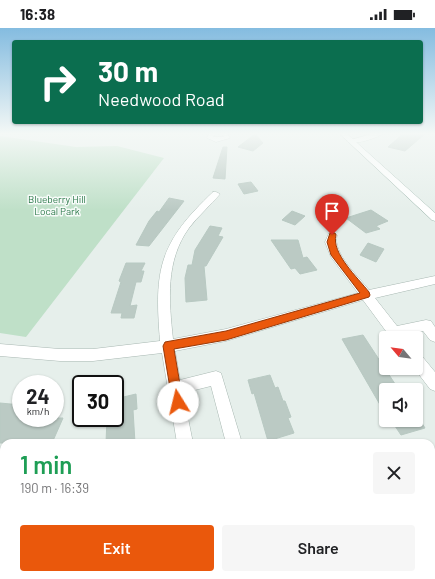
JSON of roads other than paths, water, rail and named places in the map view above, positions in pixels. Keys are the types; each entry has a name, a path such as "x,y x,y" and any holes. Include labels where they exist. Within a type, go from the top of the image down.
{"street":[{"path":"370,159 435,218"},
{"path":"184,439 168,346 164,310 164,284 171,252 178,238 188,223 216,194"},
{"path":"332,235 330,242 335,255 394,331"},
{"path":"0,350 60,355 93,355 168,346 226,335 366,295 435,280"},
{"path":"409,331 426,325 435,336"},
{"path":"423,369 435,384"},
{"path":"175,388 216,378 233,439"}],"park label":[{"name":"Blueberry Hill Local Park","path":"57,204"}]}
